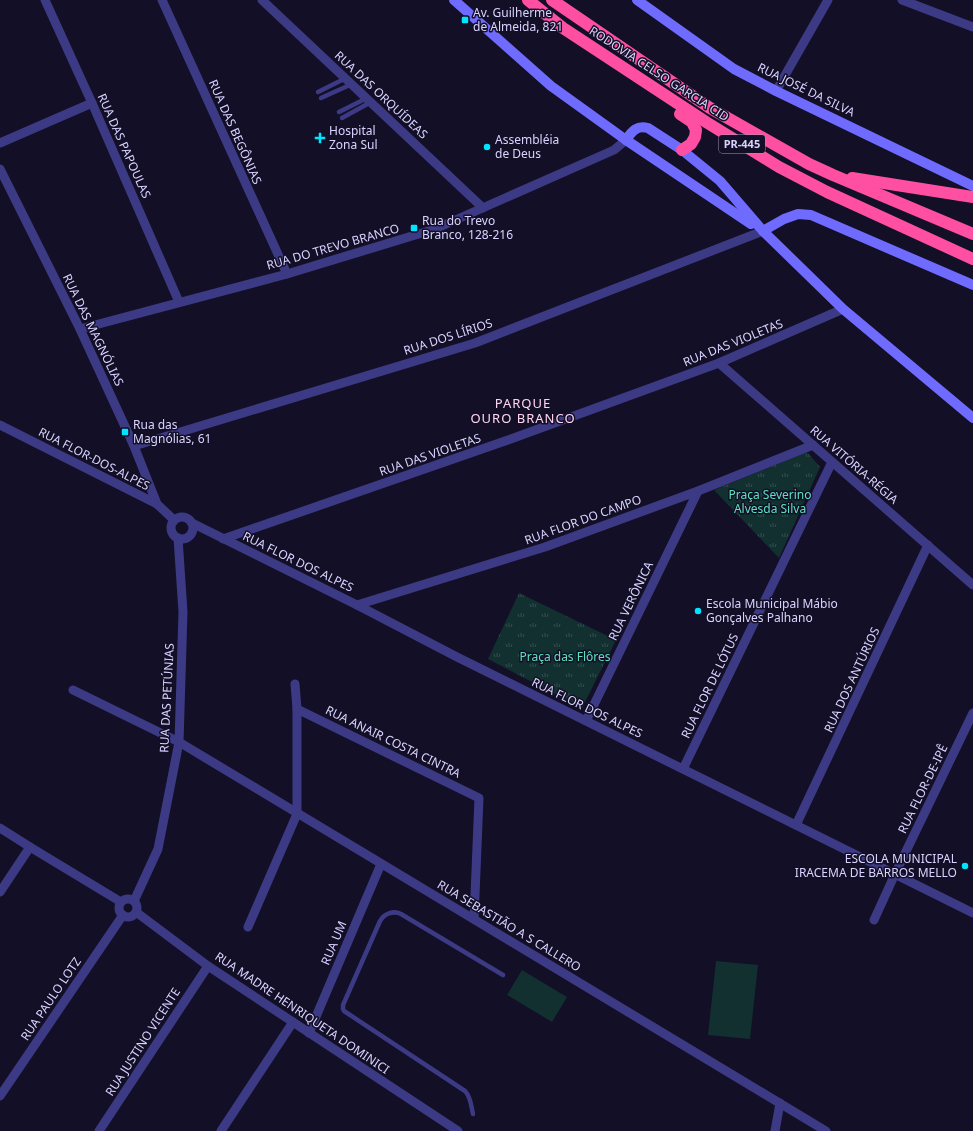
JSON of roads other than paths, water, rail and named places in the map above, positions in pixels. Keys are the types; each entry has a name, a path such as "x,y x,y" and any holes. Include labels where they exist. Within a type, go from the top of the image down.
{"highway":[{"name":"RODOVIA CELSO GARCIA CID","path":"528,0 564,28 706,122 779,167 826,192 973,259"},
{"name":"RODOVIA CELSO GARCIA CID","path":"552,0 710,108 809,164 973,234"},
{"path":"564,28 606,66 692,122 696,130 695,137 691,144 682,150"},
{"path":"833,175 973,197"}],"street":[{"name":"RUA DAS PAPOULAS","path":"44,0 92,103 179,302"},
{"name":"RUA DAS BEGÔNIAS","path":"162,0 287,274"},
{"name":"RUA DAS ORQUÍDEAS","path":"262,0 484,208"},
{"path":"454,0 551,86 626,140 763,231"},
{"name":"RUA JOSÉ DA SILVA","path":"637,0 734,69 776,91 973,186"},
{"path":"776,91 828,0"},
{"path":"902,0 973,27"},
{"path":"0,143 92,103"},
{"path":"626,140 634,130 642,126 648,128 682,150 720,181 763,231 843,309 973,418"},
{"name":"RUA DO TREVO BRANCO","path":"80,329 287,274 435,229 614,150 626,140"},
{"name":"RUA DAS MAGNÓLIAS","path":"0,169 80,329 134,446 156,504"},
{"path":"763,231 784,219 798,214 812,215 973,285"},
{"name":"RUA DOS LÍRIOS","path":"134,446 475,343 763,231"},
{"name":"RUA DAS VIOLETAS","path":"222,539 508,440 719,363 843,309"},
{"name":"RUA VITÓRIA-RÉGIA","path":"719,363 973,585"},
{"name":"RUA FLOR-DOS-ALPES","path":"1,424 156,504 174,520"},
{"name":"RUA FLOR DO CAMPO","path":"357,605 545,547 698,491 813,445"},
{"name":"RUA FLOR DE LÓTUS","path":"683,769 832,462"},
{"name":"RUA VERÔNICA","path":"586,721 698,491"},
{"path":"184,516 192,523 193,527 191,534 185,538 178,538 172,533 171,526 174,520 180,517 184,516"},
{"name":"RUA FLOR DOS ALPES","path":"192,523 357,605 457,657 973,913"},
{"name":"RUA DAS PETÚNIAS","path":"134,901 158,849 179,742 183,612 178,538"},
{"name":"RUA DOS ANTÚRIOS","path":"796,825 928,546"},
{"path":"248,927 297,814 297,709 295,684"},
{"name":"RUA SEBASTIÃO A S CALLERO","path":"72,690 179,742 826,1131"},
{"name":"RUA ANAIR COSTA CINTRA","path":"297,709 479,798 474,919"},
{"name":"RUA FLOR-DE-IPÊ","path":"874,920 973,713"},
{"path":"0,828 121,902"},
{"path":"0,892 30,847"},
{"name":"RUA UM","path":"309,1032 381,864"},
{"path":"128,899 134,901 137,906 136,912 132,916 128,917 119,911 123,900 128,899"},
{"name":"RUA MADRE HENRIQUETA DOMINICI","path":"136,912 208,966 458,1131"},
{"name":"RUA PAULO LOTZ","path":"0,1096 123,915"},
{"name":"RUA JUSTINO VICENTE","path":"99,1131 208,966"},
{"path":"221,1131 293,1022"},
{"path":"775,1131 780,1103"}],"lane":[{"path":"318,92 349,81"},
{"path":"321,98 349,81"},
{"path":"340,112 369,100"},
{"path":"342,118 369,100"},
{"path":"472,1114 470,1099 465,1091 344,1012 343,1005 382,917 393,912 401,914 504,975"}],"place":[{"name":"Av. Guilherme de Almeida, 821","path":"465,20"},
{"name":"Hospital Zona Sul","path":"320,138"},
{"name":"Assembléia de Deus","path":"487,147"},
{"name":"Rua do Trevo Branco, 128-216","path":"414,228"},
{"name":"Rua das Magnólias, 61","path":"125,432"},
{"name":"Escola Municipal Mábio Gonçalves Palhano","path":"698,611"},
{"name":"ESCOLA MUNICIPAL IRACEMA DE BARROS MELLO","path":"965,866"}],"district":[{"name":"PARQUE OURO BRANCO","path":"523,410"}],"park label":[{"name":"Praça Severino Alvesda Silva","path":"770,502"},
{"name":"Praça das Flôres","path":"565,657"}]}
